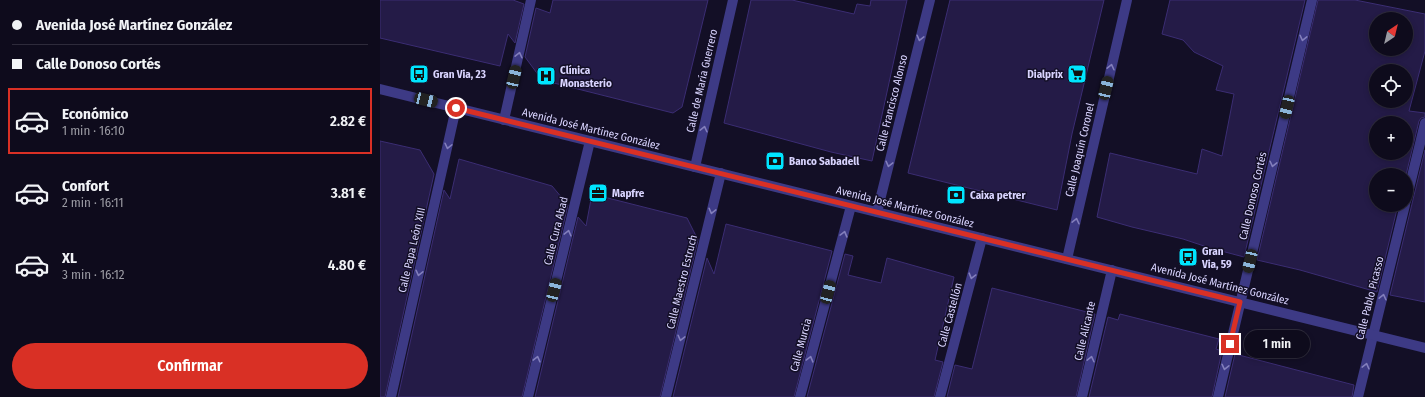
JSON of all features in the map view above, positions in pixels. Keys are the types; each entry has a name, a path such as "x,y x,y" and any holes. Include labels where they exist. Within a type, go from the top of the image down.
{"street":[{"path":"504,120 531,0"},
{"name":"Calle de María Guerrero","path":"695,167 733,0"},
{"name":"Calle Francisco Alonso","path":"877,212 930,0"},
{"name":"Calle Joaquín Coronel","path":"1067,259 1126,0"},
{"name":"Calle Donoso Cortés","path":"1218,397 1312,0"},
{"name":"Avenida José Martínez González","path":"380,89 1425,348"},
{"name":"Calle Papa León XIII","path":"391,397 456,108"},
{"path":"1413,172 1425,123"},
{"name":"Calle Cura Abad","path":"528,397 590,141"},
{"name":"Calle Maestro Estruch","path":"666,397 721,174"},
{"name":"Calle Murcia","path":"800,397 851,206"},
{"name":"Calle Pablo Picasso","path":"1358,397 1403,212"},
{"name":"Calle Castellón","path":"940,397 982,238"},
{"name":"Calle Alicante","path":"1082,397 1112,270"}],"building":[{"path":"380,0 513,0 524,4 515,43 508,34 500,66 380,38"},
{"path":"553,0 708,0 682,107 673,113 542,80 525,57 536,8 550,13"},
{"path":"751,0 792,0 854,14 857,4 870,6 871,0 907,0 872,161 831,152 724,123"},
{"path":"950,0 1104,0 1072,134 1057,210 908,173"},
{"path":"1170,0 1305,0 1244,257 1183,239 1097,217 1110,153 1197,174 1202,149 1222,156 1234,94 1216,90 1223,66 1194,52 1183,40 1162,34"},
{"path":"1318,0 1355,0 1425,14 1425,51 1413,96 1413,64 1369,64 1369,108 1410,108 1409,111 1425,113 1425,117 1421,118 1419,121 1413,146 1413,116 1369,116 1369,160 1410,160 1408,168 1369,168 1369,212 1396,212 1377,292 1300,270 1257,260"},
{"path":"380,141 420,150 434,174 385,397 380,397"},
{"path":"1425,150 1425,302 1390,295 1410,212 1413,212 1413,200"},
{"path":"459,159 552,186 568,205 522,397 398,397 444,190 450,199"},
{"path":"592,194 687,218 698,240 660,397 535,397 578,217 586,226"},
{"path":"726,224 832,251 794,397 673,397 707,258 714,274"},
{"path":"845,254 853,256 848,275 881,283 887,258 954,277 935,360 943,362 934,397 807,397"},
{"path":"992,288 1095,314 1076,397 947,397 955,365 972,369"},
{"path":"1120,314 1219,339 1216,349 1222,351 1212,397 1089,397 1108,317 1118,320"},
{"path":"1235,354 1354,385 1352,397 1225,397"}],"place":[{"name":"Gran Via, 23","path":"419,74"},
{"name":"Dialprix","path":"1077,74"},
{"name":"Clínica Monasterio","path":"546,76"},
{"name":"Banco Sabadell","path":"775,161"},
{"name":"Mapfre","path":"598,193"},
{"name":"Caixa petrer","path":"956,195"},
{"name":"Gran Via, 59","path":"1188,257"}],"route":[{"path":"456,108 1240,302 1230,344"}]}
